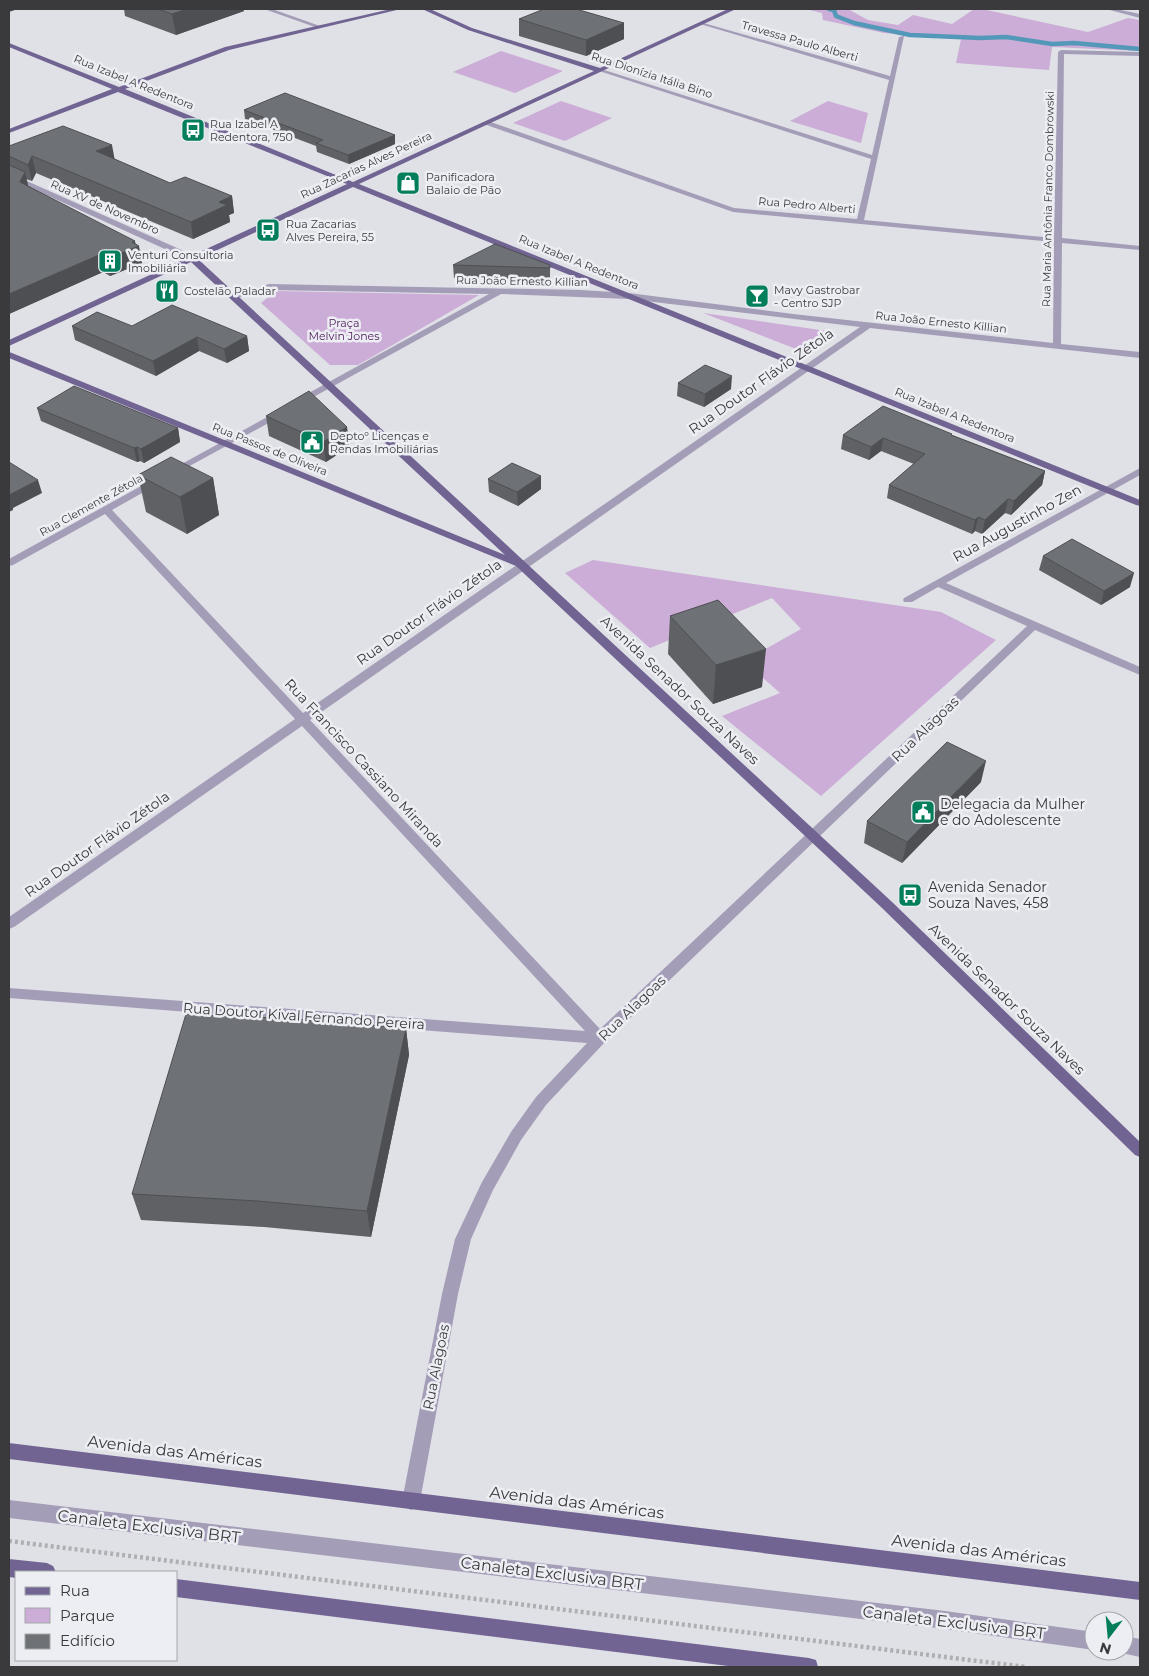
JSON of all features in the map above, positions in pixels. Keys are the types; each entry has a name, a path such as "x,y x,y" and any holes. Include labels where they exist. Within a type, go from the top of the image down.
{"main road":[{"path":"9,131 227,48 316,26 398,9"},
{"name":"Rua Dionízia Itália Bino","path":"425,9 470,29 599,70"},
{"name":"Rua Zacarias Alves Pereira","path":"9,343 733,9"},
{"name":"Rua Izabel A Redentora","path":"9,45 1140,503"},
{"name":"Avenida Senador Souza Naves","path":"192,258 886,904 1140,1151"},
{"name":"Rua Passos de Oliveira","path":"9,355 522,566"},
{"name":"Avenida das Américas","path":"9,1451 1140,1591"},
{"path":"9,1568 38,1571"},
{"path":"178,1588 808,1667"}],"street":[{"path":"266,9 316,26"},
{"path":"1114,9 1140,16"},
{"name":"Travessa Paulo Alberti","path":"702,23 892,79"},
{"path":"860,222 902,37"},
{"name":"Rua Maria Antônia Franco Dombrowski","path":"1057,346 1061,52 1140,54"},
{"name":"Rua Dionízia Itália Bino","path":"599,70 875,158"},
{"name":"Rua Pedro Alberti","path":"485,123 733,210 1140,248"},
{"name":"Rua XV de Novembro","path":"9,175 192,258"},
{"name":"Rua João Ernesto Killian","path":"232,296 270,287 629,296 867,326 1140,355"},
{"name":"Rua Clemente Zétola","path":"9,563 498,292"},
{"name":"Rua Doutor Flávio Zétola","path":"9,924 867,326"},
{"name":"Rua Augustinho Zen","path":"908,600 1140,471"},
{"name":"Rua Francisco Cassiano Miranda","path":"106,509 600,1038"},
{"path":"937,583 1140,671"},
{"name":"Rua Alagoas","path":"411,1501 450,1294 463,1239 487,1186 516,1136 541,1101 600,1038 1034,625"},
{"name":"Rua Doutor Kival Fernando Pereira","path":"9,993 600,1038"},
{"name":"Canaleta Exclusiva BRT","path":"9,1509 935,1619 1084,1640"}],"path":[{"path":"9,1541 1026,1667"}],"green space":[{"path":"805,9 848,9 868,20 898,25 913,15 952,24 974,9 982,9 1088,32 1128,18 1140,20 1140,51 1052,47 1049,70 956,63 961,39 884,33 823,20 822,13"},
{"path":"501,51 563,71 515,93 453,72"},
{"path":"561,101 612,118 565,141 513,123"},
{"path":"828,101 868,113 861,143 790,121"},
{"name":"Praça Melvin Jones","path":"276,291 479,295 358,365 330,365 261,303"},
{"path":"703,313 834,332 809,354"},
{"path":"593,560 941,612 996,640 821,796 722,716 780,693 744,661 801,629 772,598 650,648 565,573"}],"building":[{"path":"158,9 187,9 172,14"},
{"path":"544,9 576,9 624,23 586,40 519,19"},
{"path":"285,93 395,135 348,155 316,143 323,140 244,110"},
{"path":"63,126 112,145 96,151 170,183 185,177 232,196 219,202 227,205 191,222 32,156 28,165 9,156 9,146"},
{"path":"9,165 25,172 20,182 135,241 132,242 139,246 107,259 99,255 9,294"},
{"path":"495,244 550,265 550,268 453,265"},
{"path":"172,305 247,336 224,349 197,337 153,361 72,326 97,312 132,326"},
{"path":"705,365 732,376 705,394 678,383"},
{"path":"74,386 178,428 141,449 134,448 37,408"},
{"path":"309,391 347,427 323,442 266,416"},
{"path":"883,406 951,435 1045,471 1014,501 1008,499 985,520 978,517 975,520 889,485 925,454 883,438 871,447 843,435"},
{"path":"171,457 213,478 180,497 138,475"},
{"path":"9,462 38,480 9,495"},
{"path":"512,463 541,476 517,492 488,479"},
{"path":"1072,539 1134,573 1104,591 1043,556"},
{"path":"718,600 766,649 716,665 670,616"},
{"path":"947,742 986,761 907,842 867,821"},
{"path":"186,1014 295,1019 406,1028 367,1211 258,1201 132,1194"}],"waterway":[{"path":"829,9 834,10 836,16 854,23 910,35 980,38 1006,37 1052,44 1074,43 1140,49"}],"place":[{"name":"Rua Izabel A Redentora, 750","path":"193,130"},
{"name":"Panificadora Balaio de Pão","path":"408,183"},
{"name":"Rua Zacarias Alves Pereira, 55","path":"268,230"},
{"name":"Venturi Consultoria Imobiliária","path":"110,261"},
{"name":"Costelão Paladar","path":"167,291"},
{"name":"Mavy Gastrobar - Centro SJP","path":"757,296"},
{"name":"Deptoº Licenças e Rendas Imobiliárias","path":"312,442"},
{"name":"Delegacia da Mulher e do Adolescente","path":"923,812"},
{"name":"Avenida Senador Souza Naves, 458","path":"910,895"}]}
